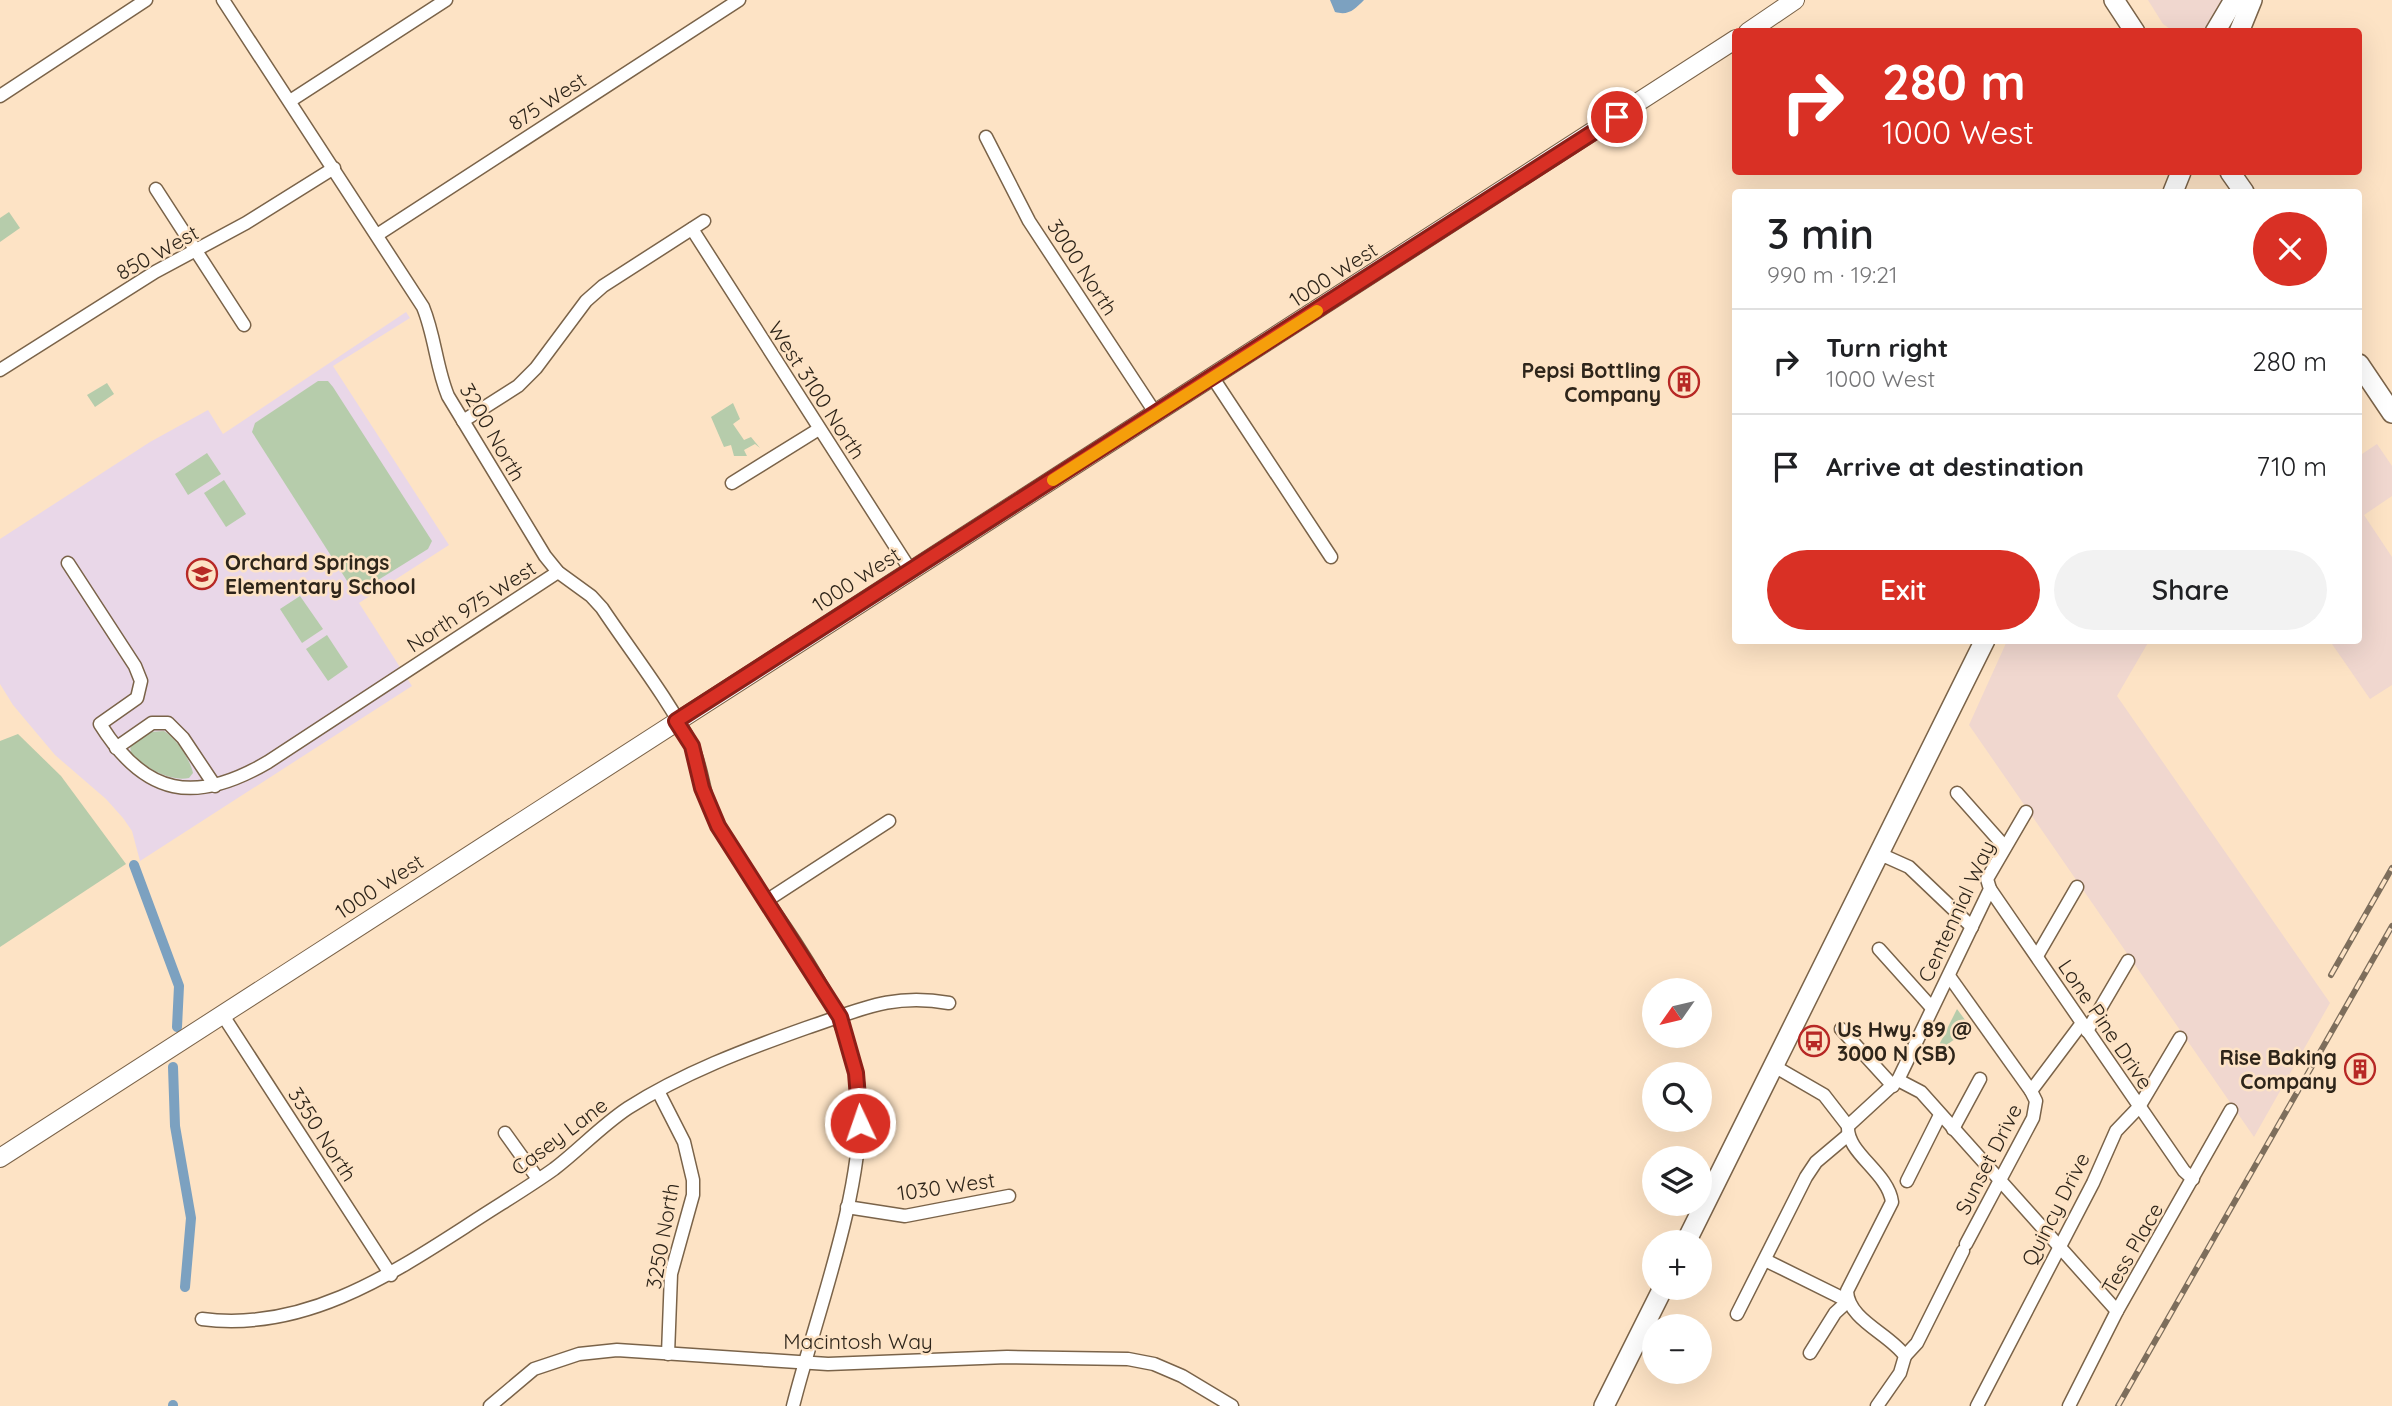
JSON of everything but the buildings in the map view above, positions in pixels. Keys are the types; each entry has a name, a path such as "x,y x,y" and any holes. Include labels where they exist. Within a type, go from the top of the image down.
{"main road":[{"path":"2114,0 2133,28"},
{"path":"2217,28 2234,0"},
{"path":"2241,28 2252,0"},
{"path":"2362,368 2392,413"},
{"path":"1692,1230 1983,644"},
{"path":"1604,1406 1657,1300"}],"street":[{"path":"0,96 146,0"},
{"name":"3200 North","path":"223,0 423,307 436,352 439,374 463,421 539,546 558,572 591,596 602,608 692,746 702,788 718,826 840,1017 856,1073 860,1104 859,1143 847,1208 793,1406"},
{"path":"290,101 446,0"},
{"name":"875 West","path":"377,235 739,0"},
{"path":"1754,28 1795,0"},
{"name":"1000 West","path":"0,1158 1732,42"},
{"name":"3000 North","path":"986,137 1030,221 1156,414"},
{"name":"850 West","path":"0,370 155,272 197,252 334,168"},
{"path":"156,189 244,325"},
{"path":"463,421 518,386 536,368 586,301 603,286 705,221"},
{"name":"West 3100 North","path":"692,229 911,571"},
{"path":"1213,378 1331,557"},
{"path":"732,483 818,429"},
{"path":"68,563 135,666 141,681 137,698 100,724 116,748 137,771 158,781 179,786 215,786"},
{"name":"North 975 West","path":"215,786 240,778 268,762 558,572"},
{"path":"116,748 152,723 168,723 183,738 215,786"},
{"path":"1957,793 2005,847"},
{"name":"Centennial Way","path":"1737,1314 1811,1169 1895,1083 1990,889 1987,879 2026,812"},
{"path":"766,901 889,821"},
{"path":"1880,854 1909,867 1972,927"},
{"path":"2037,956 2077,887"},
{"name":"Lone Pine Drive","path":"1990,889 2139,1107 2184,1171 2193,1178"},
{"path":"1879,949 1932,1008"},
{"name":"Sunset Drive","path":"1877,1406 1900,1373 1905,1356 1917,1343 2037,1109 2031,1091 2084,1027 2128,961"},
{"path":"1949,976 2031,1091"},
{"name":"Casey Lane","path":"202,1319 233,1323 275,1318 313,1309 391,1275 538,1179 626,1109 739,1051 902,999 950,1003"},
{"name":"3350 North","path":"222,1014 391,1275"},
{"path":"1841,1029 1895,1083 1921,1092 2117,1311"},
{"name":"Quincy Drive","path":"1977,1406 2093,1183 2116,1130 2139,1107 2180,1038"},
{"path":"1774,1066 1824,1095 1890,1188 1892,1202 1847,1291 1848,1301"},
{"path":"1953,1129 1980,1079"},
{"name":"3250 North","path":"658,1091 684,1142 693,1180 693,1195 671,1274 668,1354"},
{"name":"Tess Place","path":"2069,1406 2117,1311 2231,1110"},
{"path":"1907,1181 1940,1115"},
{"path":"505,1133 538,1179"},
{"name":"1030 West","path":"847,1208 905,1216 1009,1196"},
{"path":"1765,1260 1848,1301 1856,1312 1905,1356"},
{"path":"1810,1353 1835,1313 1848,1301"},
{"name":"Macintosh Way","path":"491,1406 534,1369 579,1354 617,1350 804,1363 1007,1357 1128,1359 1154,1364 1182,1376 1231,1406"}],"shaded area":[{"path":"2148,0 2223,0 2207,28 2169,28 2163,24"},
{"name":"Orchard Springs Elementary School","path":"406,312 410,318 333,366 449,545 359,603 412,686 140,861 132,831 123,818 106,799 55,755 13,705 0,684 0,539 150,442 208,410 223,434"},
{"path":"2377,444 2392,466 2392,496 2364,515 2392,557 2392,685 2370,699 2332,644 2362,644 2362,454"},
{"path":"2006,644 2147,644 2117,696 2330,1003 2254,1137 1969,725"}],"green space":[{"path":"9,212 20,228 0,242 0,218"},
{"path":"318,381 328,381 333,387 432,541 428,549 362,590 355,590 349,584 252,432 255,423"},
{"path":"107,383 114,394 95,407 87,395"},
{"path":"733,403 740,419 733,424 744,440 751,437 760,448 755,444 744,450 747,456 734,456 731,445 724,447 711,417"},
{"path":"207,453 221,474 188,495 175,474"},
{"path":"224,480 246,514 226,527 204,493"},
{"path":"300,596 323,629 302,643 280,609"},
{"path":"327,635 348,667 328,681 306,649"},
{"path":"164,731 186,755 193,773 189,778 173,778 158,772 131,754 130,745 149,732"},
{"path":"18,734 61,776 126,864 0,947 0,741"},
{"path":"1957,1009 1971,1028 1942,1048 1939,1045"}],"water":[{"path":"1330,0 1364,0 1355,9 1344,13 1335,12"}],"waterway":[{"path":"134,865 179,986 177,1027"},
{"path":"173,1067 175,1126 191,1218 185,1287"}],"railway":[{"path":"2331,975 2392,868"},
{"path":"2118,1406 2392,926"}],"slow traffic":[{"path":"1053,480 1317,311"}],"place":[{"name":"Pepsi Bottling Company","path":"1684,382"},
{"name":"Orchard Springs Elementary School","path":"202,574"},
{"name":"Us Hwy. 89 @ 3000 N (SB)","path":"1814,1041"},
{"name":"Rise Baking Company","path":"2360,1069"}],"route":[{"path":"860,1123 856,1073 840,1017 718,826 702,788 692,746 676,721 1617,117"}]}
